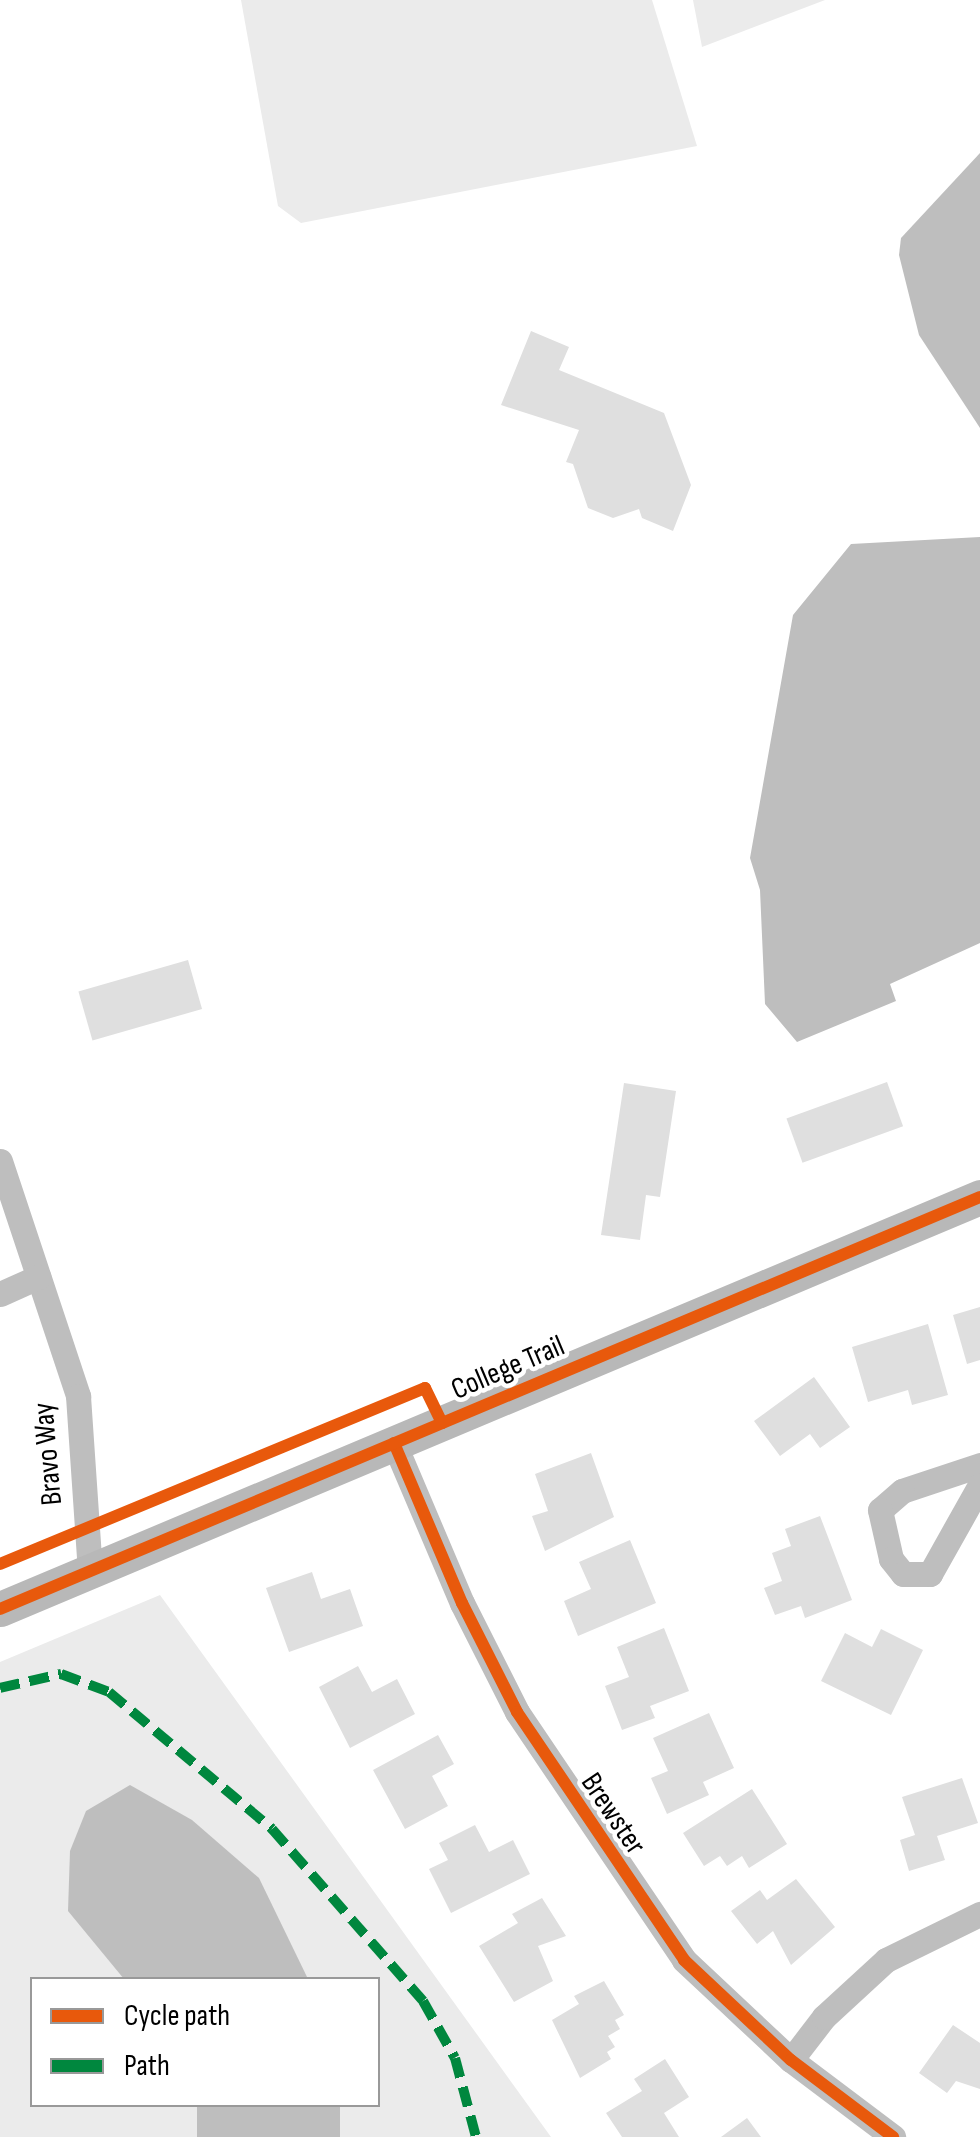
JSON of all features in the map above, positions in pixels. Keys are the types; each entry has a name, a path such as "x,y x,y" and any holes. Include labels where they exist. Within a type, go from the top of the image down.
{"street":[{"name":"Bravo Way","path":"0,1161 78,1396 90,1571"},
{"name":"College Trail","path":"0,1609 980,1197"},
{"path":"0,1294 38,1276"},
{"name":"Brewster","path":"394,1443 470,1619 581,1815 684,1960 791,2060 893,2137"},
{"path":"980,1464 902,1491 880,1510 885,1541 902,1574 930,1574 980,1485"},
{"path":"791,2060 824,2017 886,1960 980,1914"}],"shaded area":[{"path":"241,0 652,0 697,146 301,223 278,206"},
{"path":"693,0 825,0 702,47"},
{"path":"980,153 980,428 919,335 899,255 901,238"},
{"path":"980,537 980,943 890,984 896,1001 797,1042 765,1004 760,890 750,858 793,615 851,544"},
{"path":"160,1595 551,2137 0,2137 0,1662"},
{"path":"130,1785 192,1820 259,1878 307,1977 122,1977 68,1911 70,1851 86,1811"},
{"path":"197,2107 340,2107 340,2137 197,2137"}],"building":[{"path":"531,331 569,347 559,370 664,413 691,485 673,531 642,518 639,509 613,518 588,508 573,464 566,462 579,430 501,405"},
{"path":"188,960 202,1009 92,1040 78,991"},
{"path":"887,1082 903,1126 803,1163 786,1119"},
{"path":"624,1083 676,1091 660,1197 646,1195 640,1240 601,1235"},
{"path":"980,1307 980,1360 967,1364 953,1315"},
{"path":"928,1324 948,1395 912,1405 908,1390 868,1402 852,1347"},
{"path":"814,1377 850,1427 820,1448 810,1434 780,1456 754,1421"},
{"path":"591,1453 614,1517 545,1551 532,1516 548,1511 535,1474"},
{"path":"820,1516 852,1600 805,1618 801,1606 775,1615 764,1588 782,1581 772,1553 791,1546 785,1529"},
{"path":"630,1540 656,1603 578,1636 564,1601 591,1589 579,1562"},
{"path":"312,1572 321,1599 350,1589 363,1626 289,1652 266,1588"},
{"path":"664,1628 689,1691 650,1706 655,1718 622,1730 605,1686 629,1677 617,1647"},
{"path":"881,1629 923,1650 891,1715 821,1681 845,1633 872,1647"},
{"path":"358,1666 372,1692 397,1679 415,1714 350,1748 319,1687"},
{"path":"709,1713 734,1768 703,1782 709,1795 667,1814 651,1778 668,1771 653,1738"},
{"path":"438,1735 454,1764 432,1776 448,1806 405,1829 373,1770"},
{"path":"962,1778 978,1823 937,1836 945,1860 909,1871 900,1840 915,1835 902,1797"},
{"path":"752,1789 787,1844 749,1868 742,1856 727,1866 720,1856 704,1866 683,1833"},
{"path":"475,1825 489,1852 513,1840 530,1874 451,1913 429,1869 448,1860 439,1843"},
{"path":"796,1879 835,1927 791,1965 773,1931 757,1944 731,1911 760,1890 767,1900"},
{"path":"542,1898 566,1936 538,1946 553,1981 514,2002 479,1946 518,1923 512,1914"},
{"path":"604,1981 624,2015 615,2020 620,2029 608,2036 615,2047 607,2052 611,2059 580,2078 552,2020 579,2004 574,1996"},
{"path":"953,2025 980,2043 980,2089 956,2081 947,2093 919,2073"},
{"path":"665,2059 689,2097 664,2113 679,2137 622,2137 606,2113 642,2091 634,2079"},
{"path":"747,2118 761,2137 721,2137"}],"marked path":[{"path":"0,1688 61,1674 109,1692 272,1829 423,2001 455,2058 476,2137"}],"cycle path":[{"path":"0,1609 980,1197"},
{"path":"0,1564 425,1388 442,1423"},
{"path":"394,1443 462,1603 517,1712 684,1960 791,2060 893,2137"}]}
